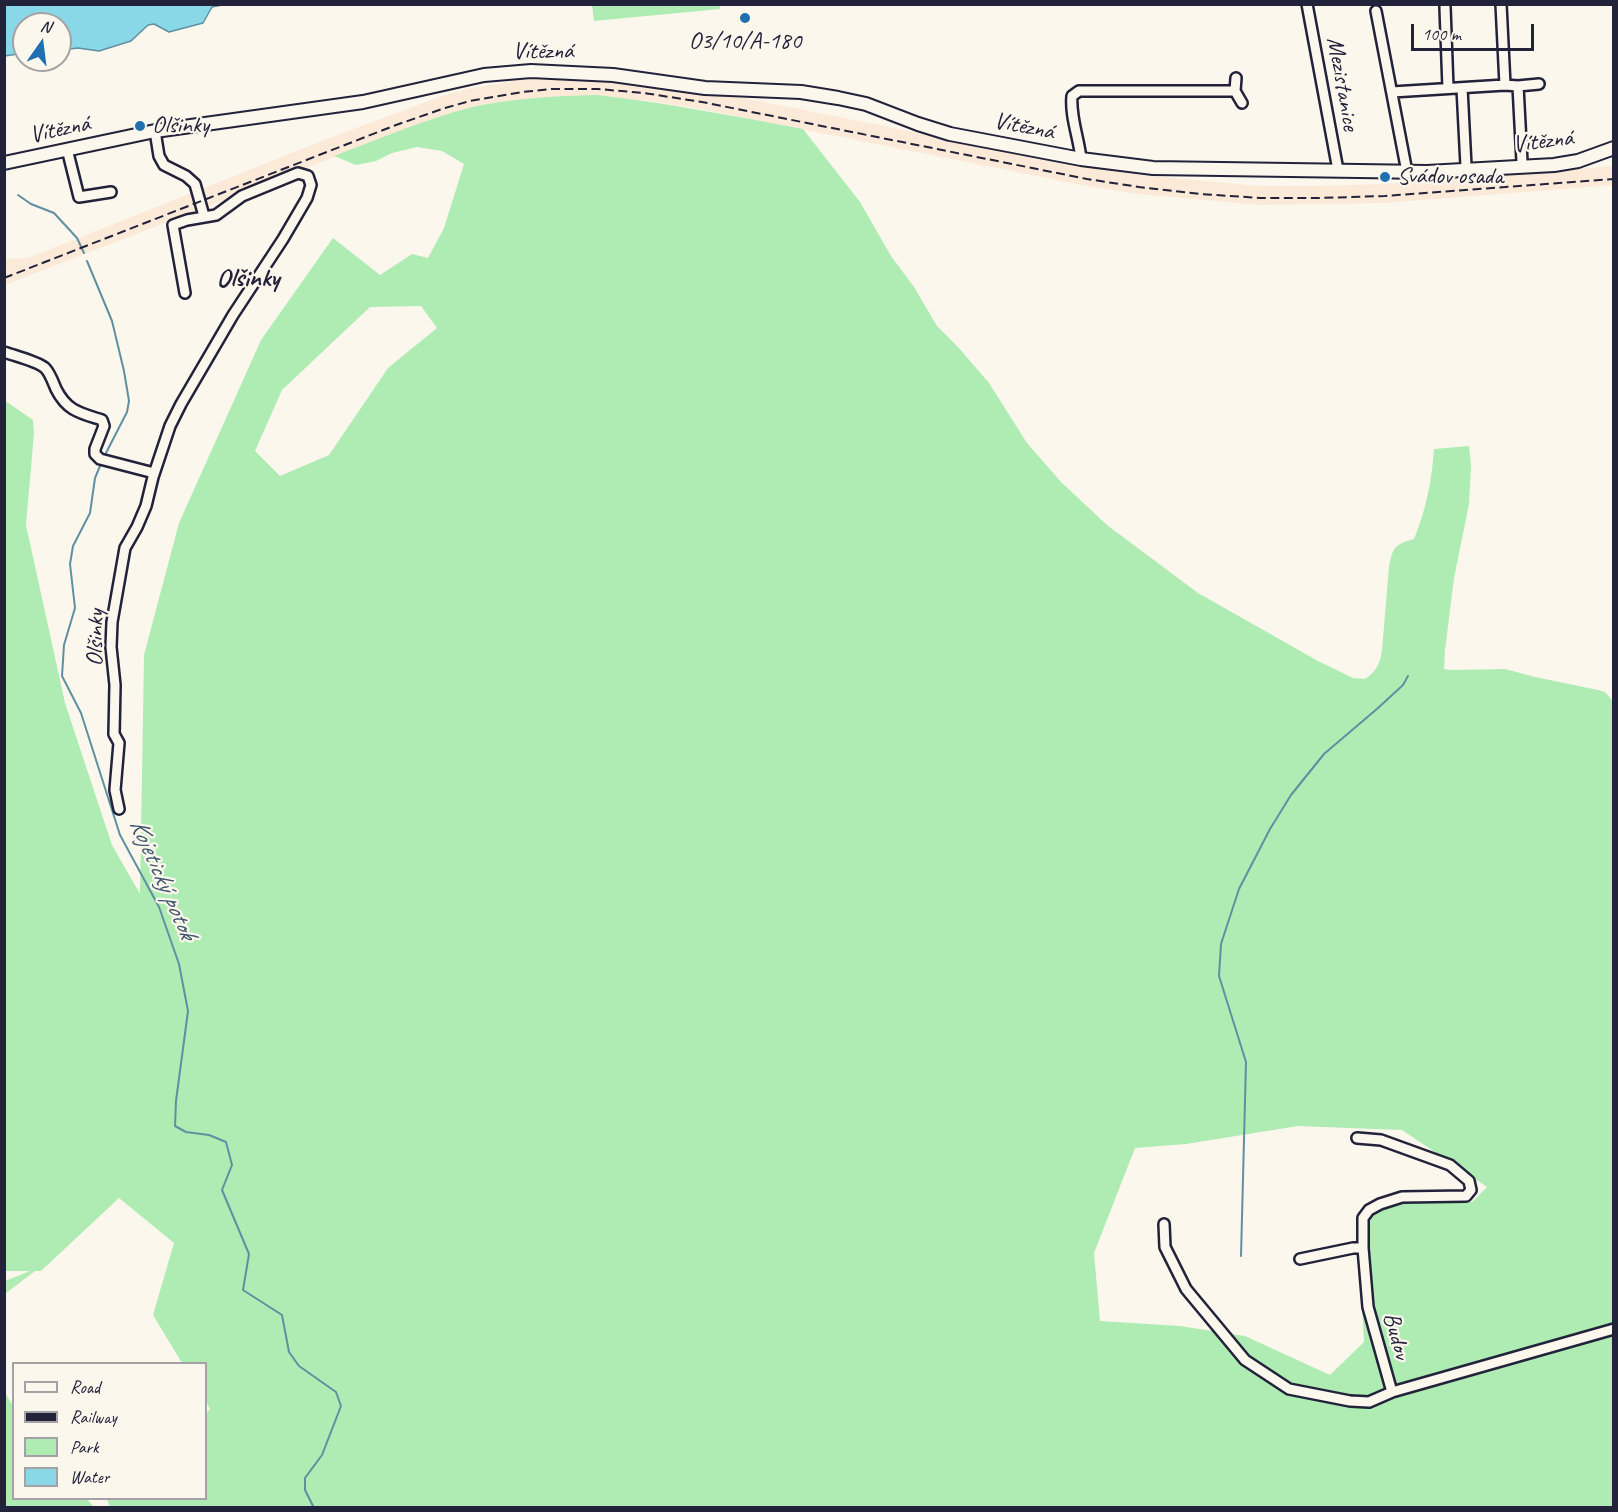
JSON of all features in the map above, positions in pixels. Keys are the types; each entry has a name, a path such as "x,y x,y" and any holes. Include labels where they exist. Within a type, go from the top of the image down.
{"main road":[{"name":"Vítězná","path":"4,163 155,131 363,102 484,75 547,71 613,75 705,88 801,92 866,104 950,134 1081,159 1153,168 1466,171 1554,165 1578,161 1614,148"}],"street":[{"name":"Mezistanice","path":"1307,4 1338,170"},
{"path":"1501,4 1505,85"},
{"path":"1445,7 1448,88"},
{"name":"Mezistanice","path":"1376,11 1407,172"},
{"path":"1236,78 1235,91 1242,103"},
{"path":"1392,92 1539,84"},
{"name":"Vítězná","path":"1518,86 1522,162"},
{"path":"1462,88 1466,166"},
{"name":"Vítězná","path":"1081,159 1071,105 1072,96 1079,92 1235,91"},
{"path":"155,131 159,156 164,165 186,176 195,184 204,216"},
{"path":"67,150 80,197 111,192"},
{"name":"Olšinky","path":"119,809 115,790 119,743 114,734 115,685 111,647 112,622 124,548 146,506 154,473 170,426 231,319 307,198 312,185 308,176 298,173 242,196 216,215 173,225 185,293"},
{"path":"4,352 39,364 46,369 61,398 69,408 102,420 104,426 95,449 95,454 99,459 154,473"},
{"name":"Budov","path":"1164,1224 1165,1246 1186,1288 1245,1360 1289,1389 1350,1401 1369,1402 1392,1392 1368,1307 1363,1248 1364,1218 1370,1210 1380,1204 1402,1197 1466,1196 1472,1190 1468,1181 1450,1165 1381,1140 1357,1138"},
{"path":"1300,1259 1363,1248"},
{"path":"1392,1392 1614,1329"}],"shaded area":[{"path":"598,76 704,90 1089,167 1141,175 1260,186 1318,186 1384,184 1613,166 1613,185 1385,203 1259,205 1138,194 1086,186 701,109 643,100 495,103 448,114 399,132 5,285 5,259 28,258 327,139 442,96 467,89 520,80"}],"green space":[{"path":"592,5 720,5 720,9 594,21"},
{"path":"597,95 803,129 860,202 891,256 914,287 937,326 989,383 1027,443 1061,482 1107,525 1198,593 1318,661 1353,678 1365,679 1378,664 1382,651 1390,560 1396,547 1414,539 1428,495 1434,449 1469,446 1471,465 1469,504 1454,578 1444,669 1505,669 1605,692 1613,701 1613,1507 110,1507 107,1500 207,1500 207,1412 210,1409 207,1404 207,1362 181,1362 153,1315 174,1243 119,1198 41,1271 35,1271 5,1294 5,1281 30,1271 4,1271 4,400 33,420 34,433 26,525 65,703 112,845 140,894 144,655 179,523 261,340 333,238 380,275 412,254 428,258 444,228 464,164 442,151 417,147 392,153 376,161 356,165 334,156 418,124 469,108 549,97","holes":["421,306 437,328 388,368 329,455 280,476 255,451 282,390 370,307","1298,1126 1402,1130 1487,1187 1472,1202 1392,1194 1364,1206 1358,1228 1364,1342 1330,1375 1245,1336 1180,1326 1100,1321 1094,1253 1135,1148 1186,1144"]},
{"path":"4,1391 12,1404 12,1500 88,1500 94,1507 5,1507"}],"water":[{"path":"5,4 222,4 212,7 203,23 169,32 154,24 148,25 131,41 99,51 72,49 72,12 12,12 12,55 5,56"}],"waterway":[{"name":"Kojetický potok","path":"18,195 31,204 54,213 77,238 84,253"},
{"name":"Kojetický potok","path":"87,261 112,321 129,401 127,412 106,453"},
{"name":"Kojetický potok","path":"100,466 95,478 90,513 73,546 70,564 75,608 64,645 62,676 81,713 120,835 159,907 179,964 188,1011 176,1101 175,1126 186,1132 209,1135 226,1142 232,1165 222,1190 249,1254 243,1290 282,1315 289,1352 299,1366 336,1392 341,1406 322,1455 305,1478 305,1490 314,1508"},
{"path":"1241,1256 1246,1062 1219,976 1221,944 1239,889 1270,829 1291,795 1324,754 1403,685 1408,676"}],"railway":[{"path":"4,278 445,108 470,101 552,89 598,89 702,102 1087,179 1201,194 1260,198 1385,196 1614,179"}],"place":[{"name":"O3/10/A-180","path":"745,18"},
{"name":"Olšinky","path":"140,126"},
{"name":"Svádov osada","path":"1385,177"}],"district":[{"name":"Olšinky","path":"248,279"}]}
